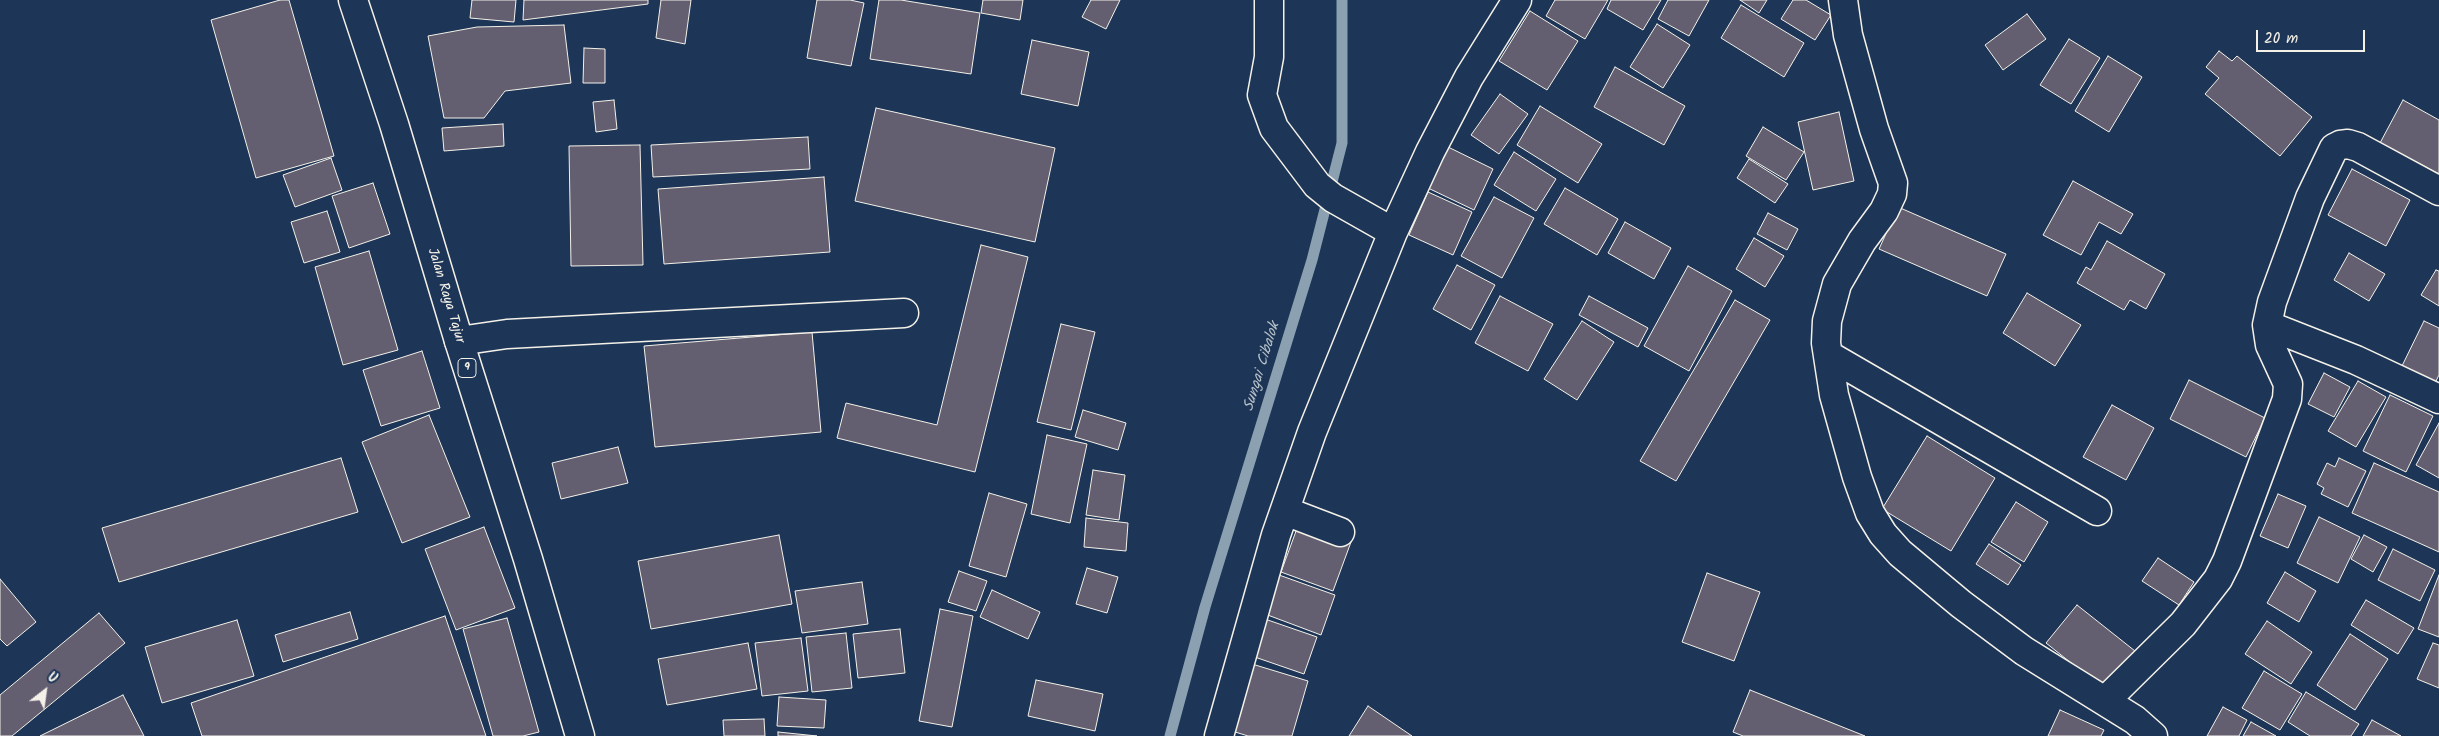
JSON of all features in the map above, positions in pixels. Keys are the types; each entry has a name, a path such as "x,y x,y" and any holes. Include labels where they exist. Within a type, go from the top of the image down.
{"main road":[{"name":"Jalan Raya Tajur","path":"353,0 394,124 580,736"},
{"path":"1269,0 1269,57 1262,95 1274,128 1325,192 1393,232"},
{"path":"1219,736 1285,511 1312,432 1393,232 1469,77 1517,0"},
{"path":"1843,0 1848,35 1874,129 1893,183 1892,194 1884,211 1858,247 1837,284 1827,321 1828,354 1834,395 1857,477 1870,513 1883,534 1900,553 1927,577 2024,651 2135,720 2153,736"},
{"path":"2106,701 2183,624 2218,579 2227,562 2287,399 2288,384 2270,345 2267,325 2272,302 2310,198 2334,148 2340,144 2358,147 2439,191"},
{"path":"459,341 517,334 904,313"},
{"path":"2267,325 2356,360 2439,400"},
{"path":"1828,354 2097,511"},
{"path":"1285,511 1340,532"}],"building":[{"path":"280,0 289,0 334,156 256,178 211,20"},
{"path":"472,0 516,0 514,22 470,18"},
{"path":"524,0 648,0 648,4 523,20"},
{"path":"661,0 691,0 685,44 656,38"},
{"path":"817,0 850,0 864,3 851,66 807,58"},
{"path":"879,0 901,0 980,13 971,74 870,59"},
{"path":"983,0 1023,0 1020,20 981,13"},
{"path":"1091,0 1120,0 1106,29 1082,17"},
{"path":"1555,0 1608,0 1585,39 1546,16"},
{"path":"1611,0 1661,0 1643,30 1607,9"},
{"path":"1668,0 1709,0 1689,36 1658,19"},
{"path":"1740,0 1767,0 1759,13"},
{"path":"1793,0 1806,0 1831,15 1815,40 1781,19"},
{"path":"1741,5 1804,43 1784,77 1721,38"},
{"path":"1530,11 1578,41 1547,90 1499,61"},
{"path":"2027,14 2046,39 2003,70 1985,45"},
{"path":"1657,24 1690,45 1663,88 1630,67"},
{"path":"564,25 571,83 505,91 484,118 444,118 428,36 477,27"},
{"path":"2069,39 2100,58 2071,104 2040,85"},
{"path":"1032,40 1089,52 1078,106 1021,94"},
{"path":"584,48 605,49 605,83 583,83"},
{"path":"2219,51 2232,61 2237,56 2312,117 2280,156 2205,94 2219,78 2206,67"},
{"path":"2108,56 2142,77 2109,132 2075,111"},
{"path":"1615,67 1685,106 1664,145 1594,107"},
{"path":"1500,94 1528,114 1499,154 1471,135"},
{"path":"614,100 617,129 596,132 593,102"},
{"path":"2403,100 2439,120 2439,174 2380,143"},
{"path":"1540,106 1602,144 1578,183 1517,145"},
{"path":"876,108 1055,148 1035,242 855,201"},
{"path":"1839,112 1854,181 1813,190 1798,122"},
{"path":"503,124 504,146 444,151 442,128"},
{"path":"1763,127 1804,152 1786,180 1746,156"},
{"path":"808,137 810,169 653,177 651,145"},
{"path":"640,145 643,265 571,266 569,146"},
{"path":"1448,147 1493,169 1474,210 1428,188"},
{"path":"1514,152 1556,179 1536,211 1494,185"},
{"path":"331,158 342,190 295,207 283,175"},
{"path":"1749,159 1788,184 1775,203 1737,178"},
{"path":"2352,169 2410,200 2386,246 2328,215"},
{"path":"824,177 830,252 664,264 658,189"},
{"path":"2073,181 2133,214 2121,234 2099,222 2081,255 2043,235"},
{"path":"373,183 390,234 349,248 332,196"},
{"path":"1565,188 1618,219 1597,255 1544,224"},
{"path":"1428,192 1472,212 1453,255 1409,235"},
{"path":"1494,197 1534,218 1502,278 1461,256"},
{"path":"1898,207 2006,254 1987,296 1879,249"},
{"path":"327,211 340,252 304,263 291,222"},
{"path":"1768,213 1798,229 1787,250 1757,234"},
{"path":"1625,222 1671,248 1654,279 1608,253"},
{"path":"1754,238 1784,256 1765,287 1736,269"},
{"path":"2107,241 2165,274 2146,309 2130,300 2124,310 2077,283 2086,267 2091,270"},
{"path":"981,245 1028,257 975,472 837,438 846,403 937,425"},
{"path":"369,251 398,350 343,365 315,267"},
{"path":"2349,253 2385,274 2369,301 2334,280"},
{"path":"1457,265 1495,285 1471,330 1433,309"},
{"path":"1688,266 1732,291 1689,371 1644,346"},
{"path":"2436,270 2439,271 2439,306 2421,295"},
{"path":"2027,293 2081,325 2055,366 2003,333"},
{"path":"1500,296 1553,324 1528,371 1475,343"},
{"path":"1589,296 1648,328 1638,347 1579,315"},
{"path":"1735,300 1770,320 1676,481 1640,461"},
{"path":"1582,321 1614,342 1577,400 1544,379"},
{"path":"2424,321 2439,328 2439,375 2433,387 2400,370"},
{"path":"1061,324 1095,332 1071,430 1037,422"},
{"path":"812,332 821,432 655,447 644,346"},
{"path":"422,351 440,408 381,426 363,370"},
{"path":"2324,373 2350,387 2334,417 2308,404"},
{"path":"2189,380 2265,418 2246,457 2170,419"},
{"path":"2358,381 2386,397 2356,447 2328,431"},
{"path":"2390,395 2433,416 2406,472 2363,451"},
{"path":"2112,405 2154,428 2126,480 2083,457"},
{"path":"1083,410 1126,423 1118,450 1075,437"},
{"path":"429,415 470,517 402,543 362,442"},
{"path":"2439,423 2439,478 2416,465"},
{"path":"1047,435 1087,444 1070,523 1031,514"},
{"path":"1927,436 1995,478 1951,551 1882,509"},
{"path":"618,447 628,483 561,499 552,463"},
{"path":"341,458 358,512 119,582 102,528"},
{"path":"2339,458 2366,471 2348,507 2321,494 2324,488 2317,484 2327,463 2335,467"},
{"path":"2374,463 2439,492 2439,552 2352,513"},
{"path":"1093,470 1125,475 1119,520 1086,515"},
{"path":"989,493 1027,504 1006,577 969,566"},
{"path":"2278,494 2306,506 2288,548 2260,536"},
{"path":"2016,502 2048,522 2024,562 1991,542"},
{"path":"2319,517 2360,537 2338,583 2297,563"},
{"path":"1086,518 1128,523 1126,551 1084,547"},
{"path":"1299,523 1351,542 1333,591 1281,572"},
{"path":"484,527 515,608 456,630 425,549"},
{"path":"779,535 792,604 651,629 638,561"},
{"path":"2364,535 2387,547 2373,572 2351,559"},
{"path":"1989,544 2021,565 2008,585 1976,564"},
{"path":"2393,549 2435,570 2420,601 2378,580"},
{"path":"2158,558 2194,582 2179,605 2142,581"},
{"path":"1087,568 1118,577 1107,613 1076,604"},
{"path":"959,571 987,581 976,611 948,602"},
{"path":"2285,572 2316,591 2299,622 2267,603"},
{"path":"1707,573 1760,592 1734,661 1682,642"},
{"path":"1279,575 1335,595 1321,635 1265,614"},
{"path":"2439,575 2439,637 2418,629"},
{"path":"0,579 36,622 7,646 0,639"},
{"path":"862,582 868,624 802,633 795,591"},
{"path":"992,590 1040,612 1028,639 980,617"},
{"path":"2366,600 2414,628 2398,654 2351,625"},
{"path":"2077,605 2135,651 2104,689 2046,643"},
{"path":"940,609 973,616 952,727 919,721"},
{"path":"350,612 358,639 283,662 275,635"},
{"path":"99,613 125,643 12,736 0,736 0,695"},
{"path":"445,616 486,736 202,736 191,703"},
{"path":"507,618 539,732 523,736 493,736 463,629"},
{"path":"1262,618 1317,637 1304,674 1249,655"},
{"path":"237,620 254,676 162,703 145,647"},
{"path":"2267,621 2312,652 2291,684 2245,654"},
{"path":"900,629 905,673 858,678 853,634"},
{"path":"846,633 852,688 812,692 806,637"},
{"path":"2350,634 2388,659 2355,710 2317,685"},
{"path":"801,638 808,691 762,696 755,643"},
{"path":"748,643 757,689 667,705 658,659"},
{"path":"2433,643 2439,645 2439,688 2417,679"},
{"path":"1252,664 1308,681 1292,736 1248,736 1232,731"},
{"path":"2264,671 2302,694 2280,730 2242,708"},
{"path":"1036,680 1103,694 1095,731 1028,716"},
{"path":"1750,690 1865,736 1743,736 1733,732"},
{"path":"2306,692 2359,724 2351,736 2310,736 2288,722"},
{"path":"123,695 144,736 40,736"},
{"path":"779,697 826,700 824,728 777,726"},
{"path":"1368,706 1412,736 1349,736"},
{"path":"2223,707 2247,720 2239,736 2207,736"},
{"path":"2060,710 2104,730 2101,736 2048,736"},
{"path":"764,719 765,736 724,736 723,720"},
{"path":"2372,720 2401,736 2363,736"},
{"path":"2251,722 2276,736 2243,736"},
{"path":"778,732 817,736 778,736"}],"waterway":[{"name":"Sungai Cibalok","path":"1170,736 1205,607 1312,260 1342,143 1342,0"}]}
